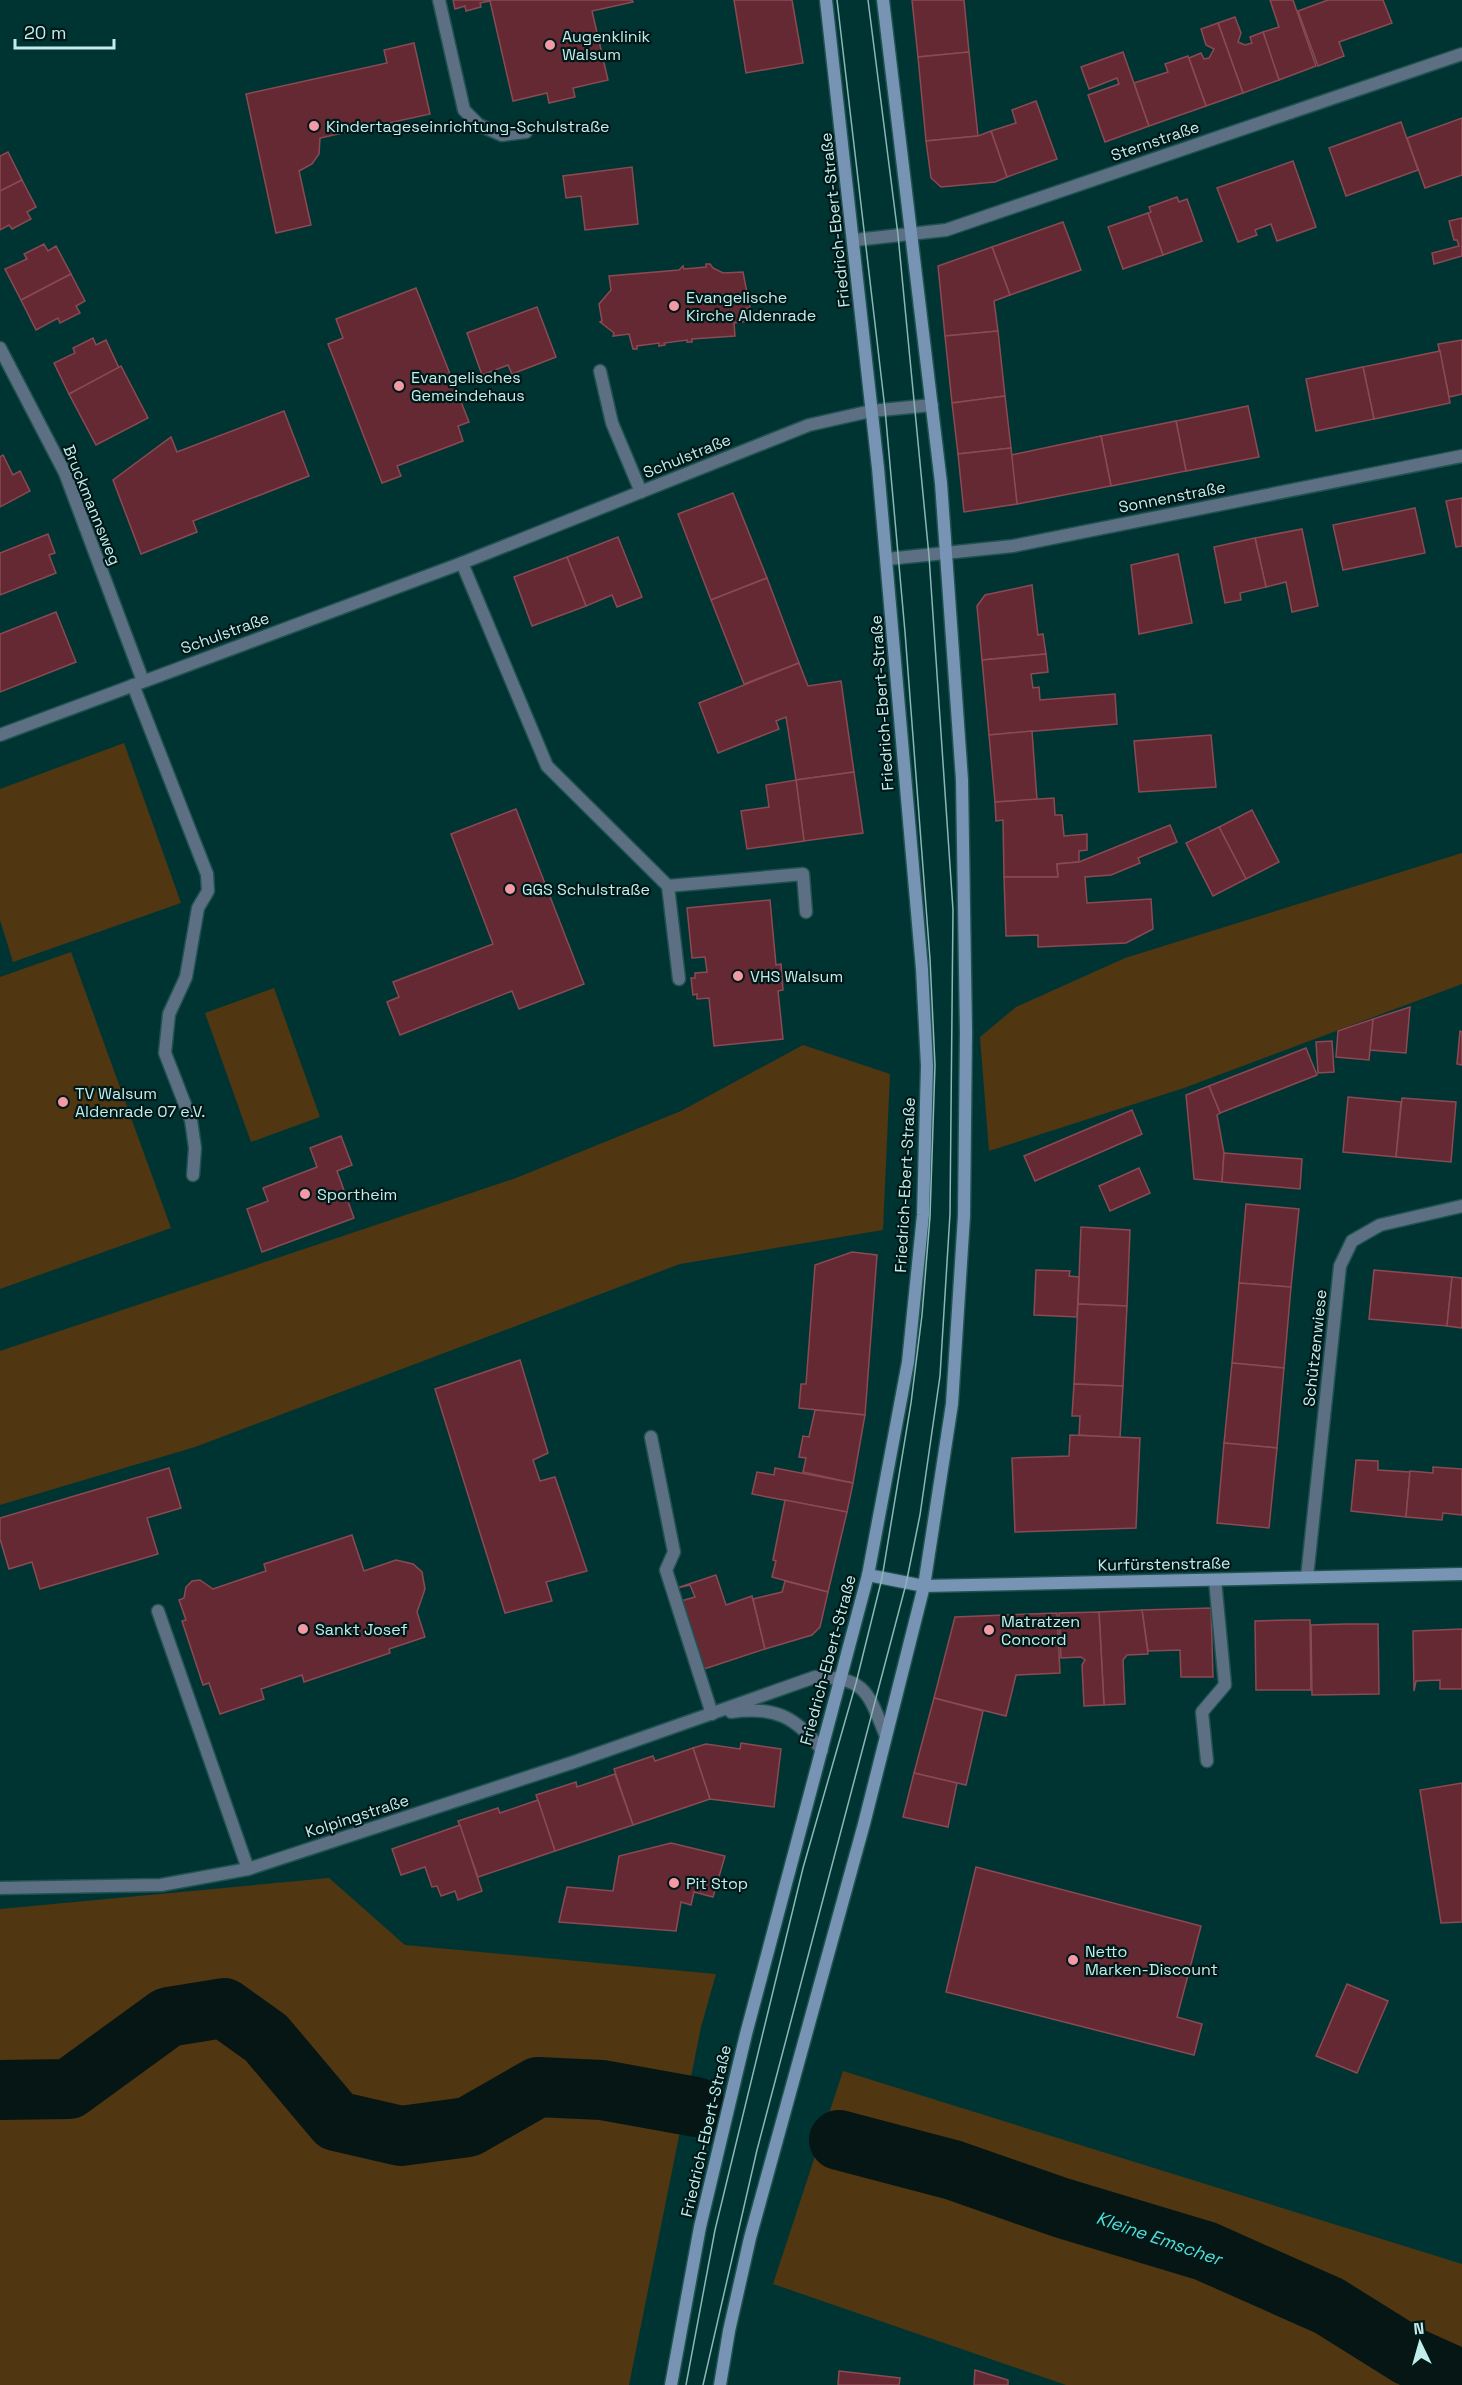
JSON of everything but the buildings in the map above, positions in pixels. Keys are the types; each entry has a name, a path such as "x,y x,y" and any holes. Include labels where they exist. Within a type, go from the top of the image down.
{"main road":[{"name":"Friedrich-Ebert-Straße","path":"671,2385 700,2227 746,2034 868,1575 908,1362 924,1215 927,1066 887,559 855,240 826,0"},
{"path":"720,2385 729,2331 750,2238 864,1824 924,1586 952,1404 964,1216 966,1032 962,780 946,554 932,405 883,0"},
{"name":"Kurfürstenstraße","path":"868,1575 924,1586 1462,1574"}],"street":[{"path":"439,0 464,110 479,125 502,135 526,132"},
{"name":"Sternstraße","path":"855,240 946,230 1462,54"},
{"name":"Bruckmannsweg","path":"0,348 65,474 207,874 208,891 198,908 186,977 169,1014 165,1053 191,1120 195,1148 193,1175"},
{"path":"600,371 612,423 641,492"},
{"name":"Schulstraße","path":"0,735 462,563 809,425 872,411 932,405"},
{"name":"Sonnenstraße","path":"887,559 1013,546 1462,456"},
{"path":"462,563 547,766 668,886 679,979"},
{"path":"668,886 803,874 806,912"},
{"name":"Schützenwiese","path":"1308,1577 1340,1266 1352,1241 1380,1225 1462,1206"},
{"path":"651,1437 674,1552 666,1570 712,1714"},
{"path":"1207,1761 1202,1713 1225,1684 1215,1580"},
{"path":"158,1611 248,1869"},
{"name":"Kolpingstraße","path":"0,1888 161,1885 248,1869 712,1714 815,1677 841,1677"},
{"path":"841,1677 856,1683 867,1694 885,1734"},
{"name":"Kolpingstraße","path":"712,1714 755,1709 784,1715 805,1729 822,1750"}],"shaded area":[{"path":"124,743 181,903 13,962 0,920 0,789"},
{"path":"1462,853 1462,984 1184,1088 989,1151 980,1037 1016,1007 1125,958"},
{"name":"TV Walsum Aldenrade 07 e.V.","path":"71,952 171,1228 0,1289 0,977"},
{"path":"274,988 320,1117 251,1142 205,1013"},
{"path":"803,1045 890,1074 883,1230 680,1264 195,1447 0,1505 0,1351 516,1178 681,1111"},
{"path":"329,1878 405,1945 716,1974 701,2027 629,2385 0,2385 0,1909"},
{"path":"843,2071 1462,2264 1462,2385 1066,2385 773,2284"}],"waterway":[{"name":"Kleine Emscher","path":"0,2090 69,2089 168,2017 224,2008 266,2038 336,2121 401,2136 468,2127 538,2087 602,2090 696,2107"},
{"name":"Kleine Emscher","path":"839,2140 953,2170 1062,2208 1205,2251 1329,2306 1409,2356 1462,2380"}],"tram line":[{"path":"686,2385 715,2230 803,1868 856,1683 882,1578 911,1403 922,1315 930,1217 935,1065 930,959 885,409 837,0"},
{"path":"703,2385 757,2150 906,1584 920,1515 940,1376 950,1214 953,910 929,556 898,235 868,0"}],"place":[{"name":"Augenklinik Walsum","path":"550,45"},
{"name":"Kindertageseinrichtung-Schulstraße","path":"314,126"},
{"name":"Evangelische Kirche Aldenrade","path":"674,306"},
{"name":"Evangelisches Gemeindehaus","path":"399,386"},
{"name":"GGS Schulstraße","path":"510,889"},
{"name":"VHS Walsum","path":"738,976"},
{"name":"TV Walsum Aldenrade 07 e.V.","path":"63,1102"},
{"name":"Sportheim","path":"305,1194"},
{"name":"Sankt Josef","path":"303,1629"},
{"name":"Matratzen Concord","path":"989,1630"},
{"name":"Pit Stop","path":"674,1883"},
{"name":"Netto Marken-Discount","path":"1073,1960"}]}
